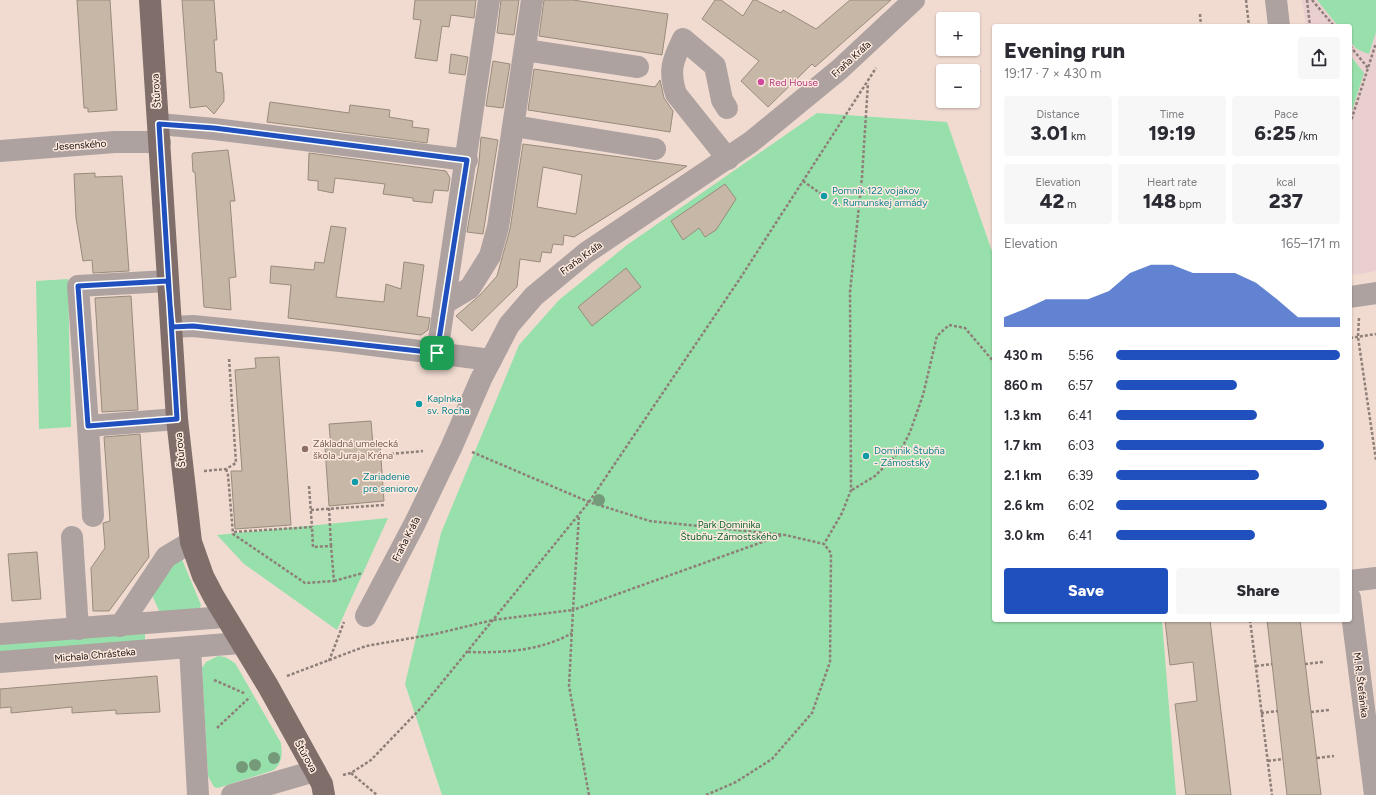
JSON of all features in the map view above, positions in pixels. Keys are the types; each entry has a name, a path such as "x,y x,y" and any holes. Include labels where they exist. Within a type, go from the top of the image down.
{"main road":[{"name":"Štúrova","path":"150,0 177,419 191,542 203,576 225,618 268,686 322,784 324,795"}],"street":[{"path":"437,353 467,160 489,0"},
{"path":"445,303 470,288 490,256 498,227 532,0"},
{"name":"Fraňa Kráľa","path":"356,617 422,509 451,448 481,378 509,325 534,296 586,253 728,159 751,142 840,69 914,0"},
{"path":"1276,0 1279,24"},
{"path":"727,108 722,100 715,66 683,39 672,61 673,84 676,94 728,159"},
{"path":"525,50 638,67"},
{"path":"514,126 656,149"},
{"name":"Jesenského","path":"0,151 116,142 159,133 214,128 467,160"},
{"path":"93,516 78,286 168,281"},
{"path":"172,327 193,326 491,360"},
{"path":"88,426 177,419"},
{"path":"72,537 78,629"},
{"path":"120,626 166,557 191,542"},
{"path":"1352,581 1376,578"},
{"name":"M. R. Štefánika","path":"1352,614 1375,795"},
{"path":"0,634 225,618"},
{"name":"Michala Chrásteka","path":"0,662 240,643"},
{"path":"190,647 198,795"},
{"path":"232,795 315,771"}],"path":[{"path":"1246,0 1248,24"},
{"path":"1307,0 1310,24"},
{"path":"1312,0 1332,24"},
{"path":"1200,14 1201,24"},
{"path":"1352,118 1376,43"},
{"path":"1352,49 1368,69"},
{"path":"1371,58 1376,60"},
{"path":"341,776 351,773 371,760 422,707 589,502 713,319 868,82 879,61"},
{"path":"824,544 842,513 851,490 850,292 862,178 868,82"},
{"path":"803,181 824,196"},
{"path":"1361,295 1358,337 1376,460"},
{"path":"851,490 875,476 901,450 910,432 923,395 937,336 949,326 965,328 992,360"},
{"path":"1352,338 1376,334"},
{"path":"202,471 226,469 236,463 229,358"},
{"path":"381,455 423,451"},
{"path":"470,451 589,502 650,521 785,535 824,544 831,553 830,662 812,713 772,759 736,782 706,795"},
{"path":"226,469 228,475 233,532 243,542 305,583 334,581 368,571"},
{"path":"309,486 313,547 331,546"},
{"path":"311,510 384,505"},
{"path":"330,508 334,581"},
{"path":"579,514 569,686 590,795"},
{"path":"233,532 312,527"},
{"path":"284,677 366,646 435,634 493,620 573,610 785,535"},
{"path":"328,661 356,617"},
{"path":"1250,622 1272,795"},
{"path":"467,652 503,653 556,642 572,633"},
{"path":"1305,664 1323,662"},
{"path":"1256,666 1272,664"},
{"path":"196,749 251,696 208,677"},
{"path":"1311,712 1329,710"},
{"path":"1262,713 1278,711"},
{"path":"1317,758 1334,756"},
{"path":"1268,761 1283,759"},
{"path":"351,773 377,795"}],"shaded area":[{"path":"1302,0 1376,0 1376,271 1355,275 1352,273 1352,24 1306,24"}],"green space":[{"path":"1317,0 1376,0 1376,32 1369,54 1358,50 1352,42 1352,24 1336,24"},
{"path":"1352,58 1364,73 1352,111"},
{"name":"Park Dominika Štubňu-Zámostského","path":"817,113 947,122 992,251 992,622 1162,622 1176,795 442,795 405,684 441,533 519,345 559,300 627,245"},
{"path":"68,279 71,427 39,429 36,281"},
{"path":"388,518 337,630 244,564 217,535"},
{"path":"181,557 201,605 198,612 161,615 152,595 173,565"},
{"path":"145,634 145,640 0,654 0,643"},
{"path":"218,656 225,657 235,663 281,743 282,754 279,764 274,770 218,788 214,787 208,776 202,668 206,662"}],"building":[{"path":"77,0 110,0 117,110 88,112 88,108 84,108"},
{"path":"182,0 214,0 217,40 214,40 216,72 222,73 224,101 214,114 206,106 190,108"},
{"path":"415,0 476,0 474,18 451,15 449,27 442,26 437,61 415,58 421,20 413,19"},
{"path":"501,0 519,0 514,35 497,33"},
{"path":"544,0 573,0 668,14 662,55 539,36"},
{"path":"715,0 721,0 743,16 753,0 756,0 781,13 783,10 816,29 850,0 891,0 815,67 812,64 768,107 741,81 759,61 702,19"},
{"path":"451,54 468,57 465,75 449,73"},
{"path":"493,61 510,64 503,108 486,106"},
{"path":"534,69 655,87 660,80 664,98 673,111 670,132 528,110"},
{"path":"270,102 349,113 350,105 390,110 389,117 413,121 412,127 429,129 427,143 267,122"},
{"path":"481,137 498,140 483,234 467,232 479,162"},
{"path":"523,144 687,166 574,237 564,235 563,245 553,244 551,253 542,252 540,262 520,259 517,287 472,331 456,316 480,295 497,276 510,229","holes":["543,167 582,175 576,214 537,207"]},
{"path":"228,150 235,201 230,201 236,277 229,278 231,310 204,307 195,172 193,172 192,155 193,153"},
{"path":"309,153 446,171 450,178 448,191 434,190 432,203 413,201 413,198 383,194 385,184 335,178 333,193 318,190 318,181 308,180"},
{"path":"95,173 95,177 122,176 129,271 93,273 92,260 83,261 76,218 74,174"},
{"path":"725,184 736,199 716,230 705,237 699,228 683,240 671,221"},
{"path":"331,226 346,228 336,297 384,302 386,284 401,289 404,262 424,265 417,316 430,318 428,330 421,335 288,318 291,285 270,283 271,266 314,270 315,262 324,263"},
{"path":"626,268 641,287 592,326 578,307"},
{"path":"131,296 138,410 102,412 95,298"},
{"path":"279,357 291,525 235,529 231,471 242,471 235,370 256,368 255,358"},
{"name":"Zariadenie pre seniorov","path":"371,421 373,445 380,444 384,501 329,506 325,448 331,448 329,424"},
{"path":"140,434 149,557 109,611 93,611 91,568 105,548 103,523 110,521 104,437"},
{"path":"37,552 41,599 12,601 8,554"},
{"path":"1165,622 1210,622 1231,795 1186,795 1175,704 1197,701 1193,662 1170,665"},
{"path":"1267,622 1300,622 1321,795 1287,795"},
{"path":"157,676 160,712 116,714 116,710 72,713 72,707 11,713 11,707 0,708 0,689"}],"place":[{"name":"Red House","path":"761,82"},
{"name":"Pomník 122 vojakov 4. Rumunskej armády","path":"824,196"},
{"name":"Kaplnka sv. Rocha","path":"419,404"},
{"name":"Základná umelecká škola Juraja Kréna","path":"305,449"},
{"name":"Dominik Štubňa - Zámostský","path":"866,456"},
{"name":"Zariadenie pre seniorov","path":"355,482"}],"route":[{"path":"437,353 340,341 193,326 172,327 168,281 78,286 88,426 177,419 172,327 159,124 214,128 467,160 437,353"}]}
